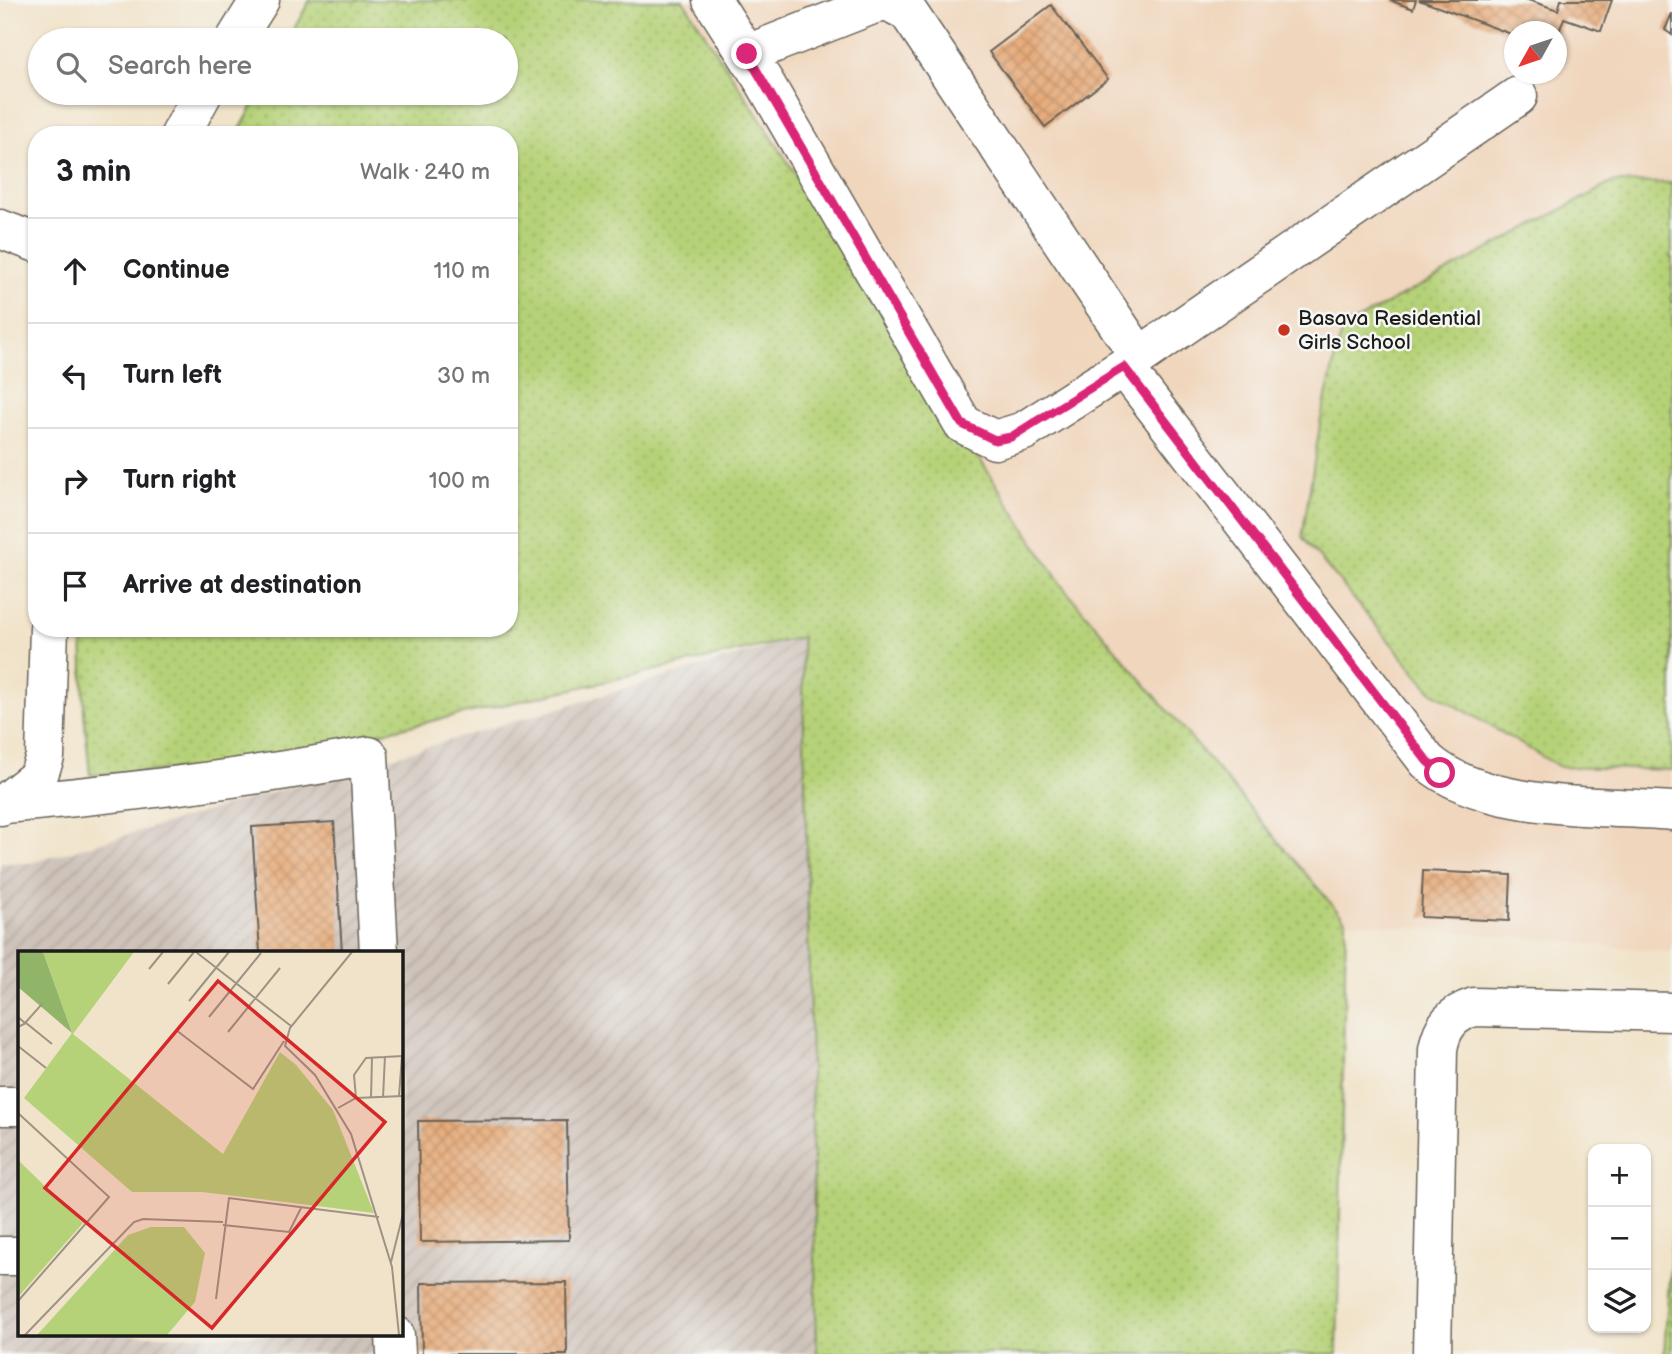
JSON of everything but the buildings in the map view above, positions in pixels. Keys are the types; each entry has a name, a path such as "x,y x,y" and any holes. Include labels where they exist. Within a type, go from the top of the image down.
{"street":[{"path":"242,28 260,0"},
{"path":"712,0 747,54 962,424 995,440 1011,437 1131,362 1518,96"},
{"path":"747,54 885,1 908,12 1131,362 1427,761 1440,773 1502,797 1672,811"},
{"path":"185,126 196,105"},
{"path":"3,805 38,778 45,757 49,637"},
{"path":"3,805 286,772 369,756 379,951"},
{"path":"1432,1354 1438,1049 1447,1023 1460,1012 1474,1007 1672,1012"},
{"path":"0,1106 18,1106"},
{"path":"0,1256 18,1256"},
{"path":"395,1336 396,1354"}],"shaded area":[{"name":"Basava Residential Girls School","path":"683,0 1672,0 1672,952 1346,921 1062,586"},
{"path":"802,637 817,1354 0,1354 0,863 31,863"}],"green space":[{"path":"310,0 683,0 1062,586 1346,921 1337,1354 817,1354 802,637 234,766 90,775 84,712 82,637 518,637 518,126 242,126 253,105 518,105 518,28 295,28"},
{"path":"1613,182 1672,183 1672,770 1560,767 1431,691 1302,537 1321,419 1342,328"},
{"path":"1672,1235 1672,1354 1664,1354"}],"place":[{"name":"Basava Residential Girls School","path":"1284,330"}],"route":[{"path":"747,54 962,424 995,440 1011,437 1124,367 1427,761 1440,773"}]}
